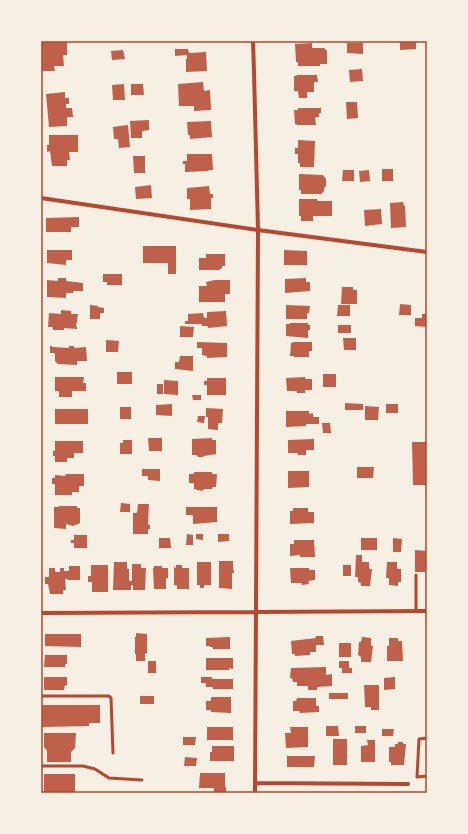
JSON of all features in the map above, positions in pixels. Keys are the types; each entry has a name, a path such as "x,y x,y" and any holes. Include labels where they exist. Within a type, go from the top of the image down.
{"street":[{"path":"252,41 258,230 255,793"},
{"path":"41,198 258,230 427,252"},
{"path":"41,613 427,611"},
{"path":"255,783 408,784"}],"lane":[{"path":"416,575 416,611"},
{"path":"41,696 109,696 111,698 113,753"},
{"path":"427,738 419,739 418,777 427,776"},
{"path":"41,766 83,766 95,769 109,778 142,780"}],"building":[{"path":"41,41 67,41 67,55 63,55 64,66 54,66 55,71 41,71"},
{"path":"400,41 416,41 416,49 400,50"},
{"path":"312,43 312,48 324,48 327,51 327,64 320,64 320,66 298,66 298,62 296,62 295,44"},
{"path":"347,43 363,43 363,54 347,53"},
{"path":"175,49 188,49 189,53 206,52 207,71 186,72 187,55 175,56"},
{"path":"123,50 125,59 112,60 111,51"},
{"path":"362,69 363,81 350,82 349,70"},
{"path":"317,75 318,82 314,82 314,92 307,92 307,98 299,98 298,91 294,91 294,76"},
{"path":"203,82 204,91 210,90 211,110 194,111 194,106 179,106 178,84"},
{"path":"124,84 125,100 113,100 112,85"},
{"path":"131,84 143,84 144,95 131,95"},
{"path":"65,92 65,98 69,98 69,104 66,104 66,108 72,108 73,117 67,117 67,126 49,127 46,94"},
{"path":"346,102 357,102 358,118 347,119"},
{"path":"298,108 321,108 319,117 315,117 316,125 295,124 294,110 298,110"},
{"path":"149,120 149,130 142,131 142,138 131,138 130,121"},
{"path":"211,121 212,137 190,139 190,135 188,135 187,122"},
{"path":"128,125 130,147 119,148 118,139 114,139 113,127"},
{"path":"49,135 78,135 78,152 69,152 70,160 67,160 67,166 52,166 50,151 47,152"},
{"path":"298,140 315,141 314,167 300,167 300,163 298,163 298,154 295,154 295,148 298,148"},
{"path":"187,154 212,154 213,170 185,172 185,164 183,164 183,161 187,161"},
{"path":"133,156 145,156 145,173 134,173"},
{"path":"382,169 393,169 393,181 382,181"},
{"path":"343,170 354,170 354,181 342,181"},
{"path":"369,170 370,181 360,182 359,171"},
{"path":"299,174 323,175 326,179 324,191 321,194 301,194 301,190 299,190"},
{"path":"151,185 152,198 136,199 135,187"},
{"path":"209,186 210,194 213,194 213,198 211,198 211,209 190,210 190,199 187,199 187,188"},
{"path":"299,199 332,201 332,216 313,216 313,221 301,221 301,216 299,216"},
{"path":"403,202 405,206 406,227 391,228 390,203"},
{"path":"381,209 382,224 365,226 364,210"},
{"path":"79,217 79,227 71,227 71,232 46,232 46,218"},
{"path":"143,246 176,246 176,274 168,274 168,263 143,263"},
{"path":"47,250 72,250 72,260 66,260 66,265 47,263"},
{"path":"284,250 307,251 307,265 284,265"},
{"path":"206,254 225,254 225,266 222,266 219,270 199,270 199,258 206,258"},
{"path":"103,274 122,274 122,285 107,285 107,282 103,282"},
{"path":"58,278 66,278 66,281 83,283 83,291 66,293 66,298 47,297 47,280 58,281"},
{"path":"306,278 306,282 310,282 310,291 285,293 285,279"},
{"path":"215,280 230,280 230,294 225,294 225,302 199,302 199,286 207,286 206,282"},
{"path":"342,287 353,287 353,290 357,290 357,304 341,304"},
{"path":"400,304 411,305 411,315 399,315"},
{"path":"90,305 104,308 104,313 100,313 100,319 90,319"},
{"path":"286,305 310,306 309,313 307,313 307,319 286,319"},
{"path":"338,305 350,305 350,316 337,316"},
{"path":"61,310 71,311 71,314 78,314 77,329 64,328 64,330 53,330 53,327 48,327 49,313 61,314"},
{"path":"226,311 227,326 208,328 208,326 202,326 202,324 185,324 185,321 188,321 188,314 203,313 204,318 207,318 207,312"},
{"path":"422,314 427,314 427,327 415,326 415,318 422,318"},
{"path":"308,323 308,325 310,325 310,330 308,330 308,338 286,336 286,324"},
{"path":"338,325 351,325 351,333 338,333"},
{"path":"180,326 194,327 193,337 180,337"},
{"path":"343,338 356,338 356,350 344,350"},
{"path":"106,340 119,341 118,352 106,352"},
{"path":"197,342 227,343 227,357 207,358 207,356 202,355 202,348 197,348"},
{"path":"312,342 312,351 309,351 309,357 290,356 291,343"},
{"path":"50,346 69,348 69,346 74,346 74,348 86,347 87,361 77,361 77,365 58,364 55,361 55,353 50,353"},
{"path":"180,356 193,356 193,371 175,369 175,362 179,362"},
{"path":"117,372 132,372 132,384 117,384"},
{"path":"323,374 336,374 336,387 323,387"},
{"path":"55,377 84,377 83,383 86,383 86,391 72,391 72,397 59,397 59,391 55,391"},
{"path":"305,377 305,379 312,379 312,390 305,390 305,393 287,391 286,378"},
{"path":"207,378 226,378 226,395 207,395 207,385 204,385 204,381 207,381"},
{"path":"164,380 178,381 178,395 164,394"},
{"path":"157,384 163,384 163,394 157,394"},
{"path":"192,395 201,395 201,400 193,400"},
{"path":"345,403 363,404 363,410 345,410"},
{"path":"172,404 172,416 156,415 156,405"},
{"path":"386,404 398,404 398,413 386,413"},
{"path":"365,406 379,407 378,420 365,420"},
{"path":"120,407 131,407 131,419 120,419"},
{"path":"206,408 223,409 222,423 218,423 218,430 208,429"},
{"path":"55,409 88,409 88,424 55,424"},
{"path":"286,411 309,411 309,414 313,413 313,417 319,417 319,424 286,427"},
{"path":"198,416 205,416 204,423 197,422"},
{"path":"322,423 330,423 331,433 323,433"},
{"path":"148,438 162,438 162,451 149,451"},
{"path":"212,438 212,440 216,440 216,454 203,457 192,455 192,439"},
{"path":"314,439 314,450 306,450 306,455 288,453 288,440"},
{"path":"123,440 132,440 132,454 120,454 120,443 123,443"},
{"path":"55,441 83,441 83,453 74,453 74,458 67,458 67,462 55,462 53,451 55,451"},
{"path":"412,442 427,442 427,485 413,485"},
{"path":"357,467 374,467 373,478 357,478"},
{"path":"142,469 160,469 160,481 148,480 148,476 142,476"},
{"path":"288,471 309,471 309,487 288,488"},
{"path":"194,472 212,472 212,474 217,474 216,487 212,487 212,489 204,489 202,491 194,489 194,483 189,483 189,474 194,474"},
{"path":"66,474 84,474 84,486 79,486 79,492 72,492 72,495 55,495 55,484 52,484 52,478 55,478 55,475 65,476"},
{"path":"121,503 130,504 130,512 120,512"},
{"path":"138,504 149,504 148,525 150,525 150,529 148,529 148,534 133,534 133,513 137,513"},
{"path":"77,506 77,508 80,508 80,523 73,526 66,524 66,529 54,528 54,507"},
{"path":"186,507 217,507 217,522 193,524 193,515 186,515"},
{"path":"293,508 308,508 308,512 314,512 314,523 290,524 290,511 293,511"},
{"path":"187,534 193,535 193,545 186,545"},
{"path":"196,534 203,534 203,540 196,539"},
{"path":"218,534 229,534 229,541 218,542"},
{"path":"74,535 87,535 87,548 74,548 74,543 71,543 71,540 74,540"},
{"path":"159,538 170,538 171,548 159,548"},
{"path":"361,538 377,538 377,550 361,550"},
{"path":"393,538 402,539 401,552 393,552"},
{"path":"294,540 314,540 315,557 300,557 300,555 290,556 290,544 294,544"},
{"path":"415,550 427,551 427,570 425,570 425,572 415,572"},
{"path":"356,555 362,555 362,562 369,562 369,569 372,569 370,586 361,586 361,583 358,582 358,577 355,577"},
{"path":"219,561 233,561 234,573 232,573 232,589 219,588"},
{"path":"114,562 127,562 127,569 129,569 129,581 132,581 132,564 141,564 141,568 146,568 145,590 133,590 133,585 131,585 131,590 113,590"},
{"path":"197,562 211,562 211,585 204,585 204,588 200,588 200,585 197,585"},
{"path":"387,562 397,562 397,569 401,569 401,582 398,582 398,586 389,585 389,578 386,578"},
{"path":"91,565 108,565 108,592 92,592 92,582 88,582 88,576 91,576"},
{"path":"176,565 182,565 182,568 189,568 189,589 177,589 177,585 174,585 174,567 176,568"},
{"path":"343,565 351,565 351,576 343,576"},
{"path":"69,566 80,566 80,580 65,579 66,590 63,590 63,594 50,594 48,584 45,584 45,577 49,577 49,568 55,568 55,572 60,572 60,568 64,568 64,571 69,571"},
{"path":"154,566 168,568 166,589 154,589"},
{"path":"290,568 309,568 309,570 315,570 315,580 308,581 309,584 302,585 302,583 291,583"},
{"path":"136,633 147,634 147,653 145,653 145,661 136,661"},
{"path":"45,634 81,634 81,647 45,646"},
{"path":"316,636 323,636 324,645 316,645 316,652 310,652 310,655 295,656 295,654 292,654 291,641 316,638"},
{"path":"230,637 230,649 213,649 213,647 206,646 206,638"},
{"path":"362,637 371,638 371,646 373,646 371,662 361,662 361,657 358,655 359,642 361,642"},
{"path":"389,638 398,638 398,641 402,641 403,661 387,661 387,646 389,646"},
{"path":"339,643 351,643 351,657 339,657"},
{"path":"45,655 67,655 67,664 65,664 65,667 44,667"},
{"path":"206,658 233,658 233,669 206,670"},
{"path":"148,661 156,661 156,673 148,673"},
{"path":"339,661 349,661 349,668 352,668 352,673 342,673 342,668 339,668"},
{"path":"326,667 326,675 332,674 332,686 317,687 317,690 308,690 308,686 297,686 297,682 293,682 292,678 290,678 291,668"},
{"path":"44,677 67,677 67,685 65,685 64,690 44,690"},
{"path":"201,677 212,677 212,679 233,679 233,689 213,689 213,687 206,687 206,683 201,683"},
{"path":"395,677 395,689 384,690 384,678"},
{"path":"364,685 379,685 379,710 371,710 371,707 365,707"},
{"path":"329,693 348,693 348,699 329,699"},
{"path":"140,696 154,696 154,704 140,704"},
{"path":"211,697 231,697 231,713 211,712 211,710 206,710 206,701 211,701"},
{"path":"297,698 316,698 316,706 319,706 319,712 300,713 300,711 293,711 293,701 296,701"},
{"path":"42,705 100,705 100,723 89,723 89,726 42,727"},
{"path":"326,726 338,726 339,736 326,736"},
{"path":"355,726 366,726 366,733 355,733"},
{"path":"207,727 233,727 233,740 207,740"},
{"path":"290,727 308,727 308,747 286,748 285,733 291,733"},
{"path":"382,729 394,729 393,736 382,736"},
{"path":"44,733 76,733 75,748 71,752 71,762 47,762 47,751 44,747"},
{"path":"183,737 196,737 195,745 183,745"},
{"path":"333,739 347,739 347,765 333,765"},
{"path":"367,740 375,740 375,762 361,762 361,746 368,745"},
{"path":"398,742 403,742 403,744 406,744 404,765 391,765 391,762 389,762 389,747 395,747 395,744 398,744"},
{"path":"212,746 234,746 234,761 210,761"},
{"path":"287,756 315,756 314,767 287,767"},
{"path":"185,757 197,758 196,766 184,766"},
{"path":"200,773 225,773 226,793 214,793 214,788 199,788"},
{"path":"44,774 75,774 75,793 44,793"}]}
